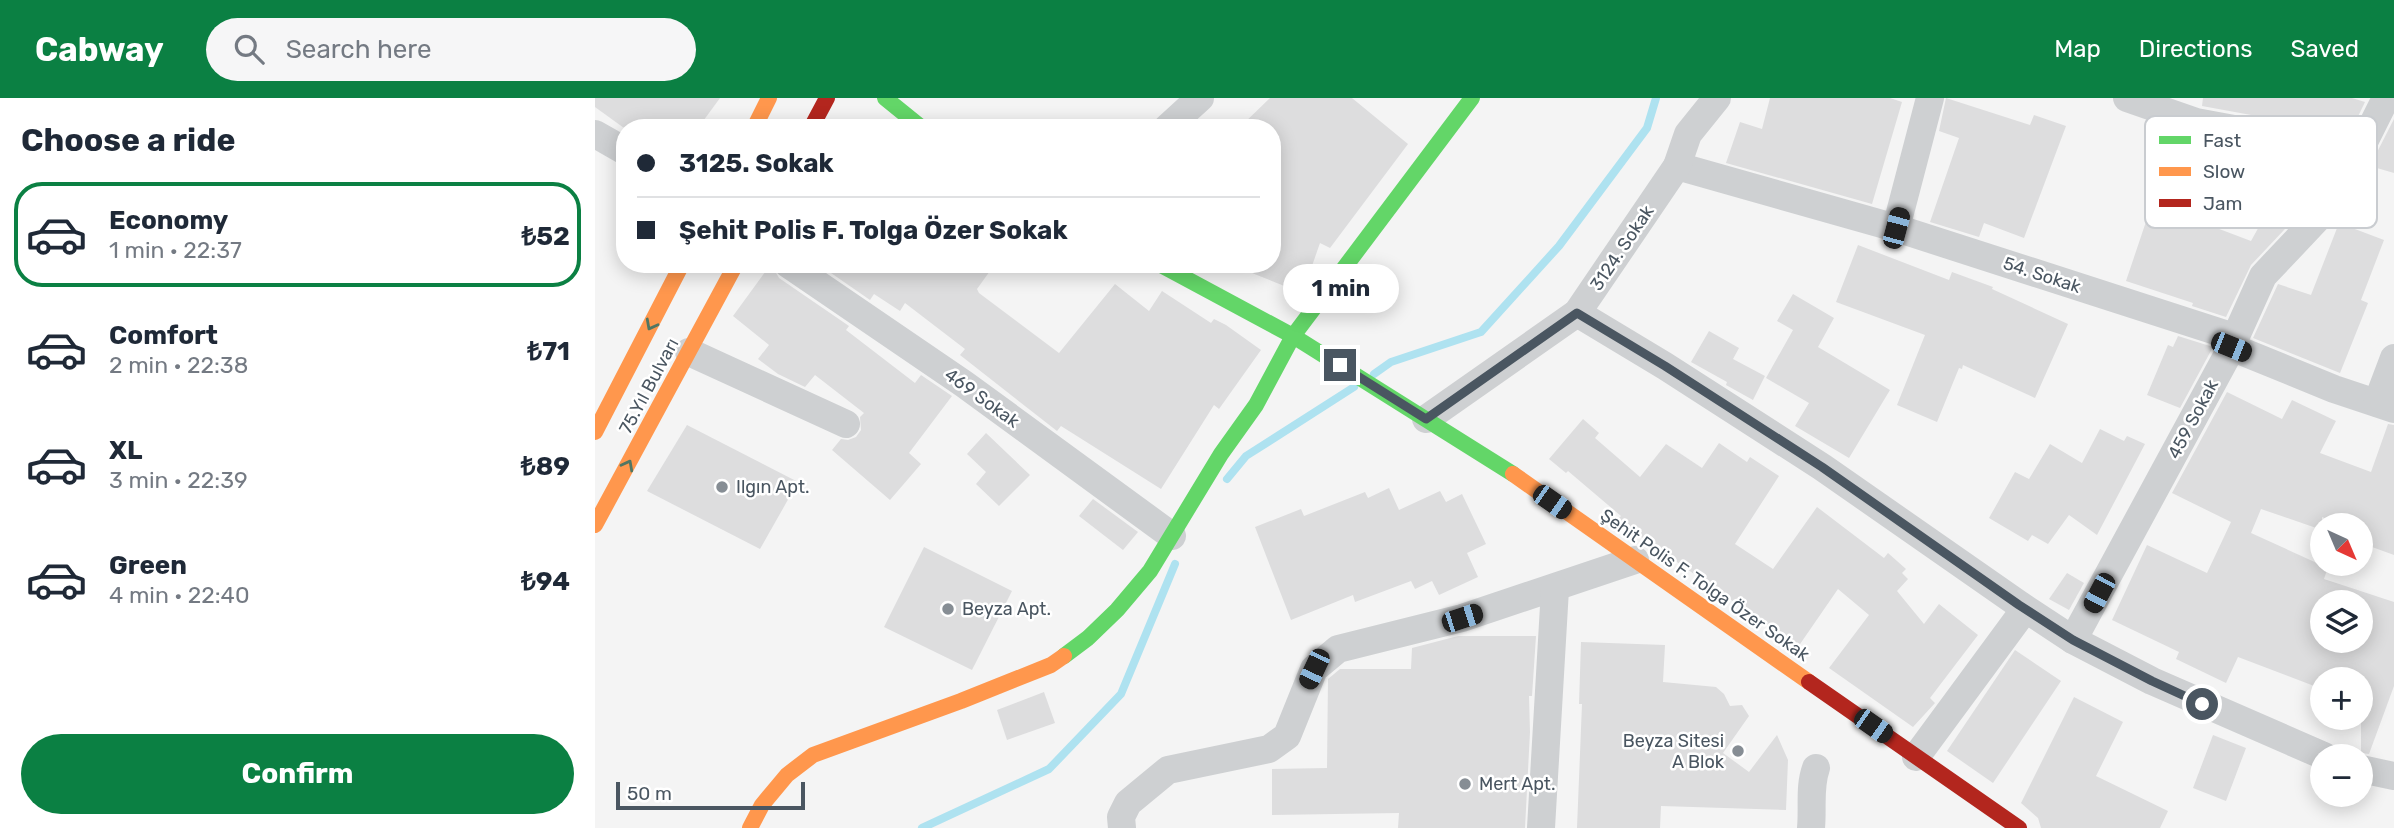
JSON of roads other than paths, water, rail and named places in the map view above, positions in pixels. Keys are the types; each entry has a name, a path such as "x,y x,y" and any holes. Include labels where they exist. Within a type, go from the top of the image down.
{"street":[{"path":"758,119 769,98"},
{"path":"815,119 827,98"},
{"path":"885,98 911,119"},
{"path":"1177,119 1200,98"},
{"path":"750,828 762,805 787,775 813,755 1051,664 1089,638 1117,610 1150,570 1172,536 1221,454 1256,405 1293,336 1472,98"},
{"name":"3124. Sokak","path":"1414,412 1577,313 1677,166 1688,134 1717,98"},
{"path":"1896,228 1930,98"},
{"path":"2127,98 2179,116"},
{"name":"459 Sokak","path":"2377,116 2386,98"},
{"path":"595,134 616,146"},
{"name":"54. Sokak","path":"1677,166 1896,228 2225,334 2231,347 2334,389 2385,406"},
{"name":"459 Sokak","path":"2073,640 2231,347 2263,276 2308,228"},
{"name":"75.Yıl Bulvarı","path":"595,432 678,273"},
{"name":"75.Yıl Bulvarı","path":"595,525 731,273"},
{"name":"469 Sokak","path":"801,273 964,384 1172,536"},
{"name":"Şehit Polis F. Tolga Özer Sokak","path":"1176,273 1293,336 1511,473 2019,828"},
{"path":"1577,313 1822,467 2073,640 2152,681 2310,749"},
{"path":"689,352 846,424"},
{"path":"2385,406 2394,358"},
{"path":"1122,828 1121,817 1128,803 1168,770 1269,749 1287,736 1314,669 1338,649 1462,618 1635,560"},
{"path":"1541,828 1555,589"},
{"path":"1916,757 2025,609"},
{"path":"1811,828 1811,783 1816,768"}],"waterway":[{"path":"1374,374 1391,362 1481,332 1559,246 1647,128 1656,98"},
{"path":"1227,479 1246,456 1354,387"},
{"path":"922,828 1049,769 1121,694 1175,564"}],"place":[{"name":"Ilgın Apt.","path":"722,487"},
{"name":"Beyza Apt.","path":"948,609"},
{"name":"Beyza Sitesi A Blok","path":"1738,751"},
{"name":"Mert Apt.","path":"1465,784"}]}
